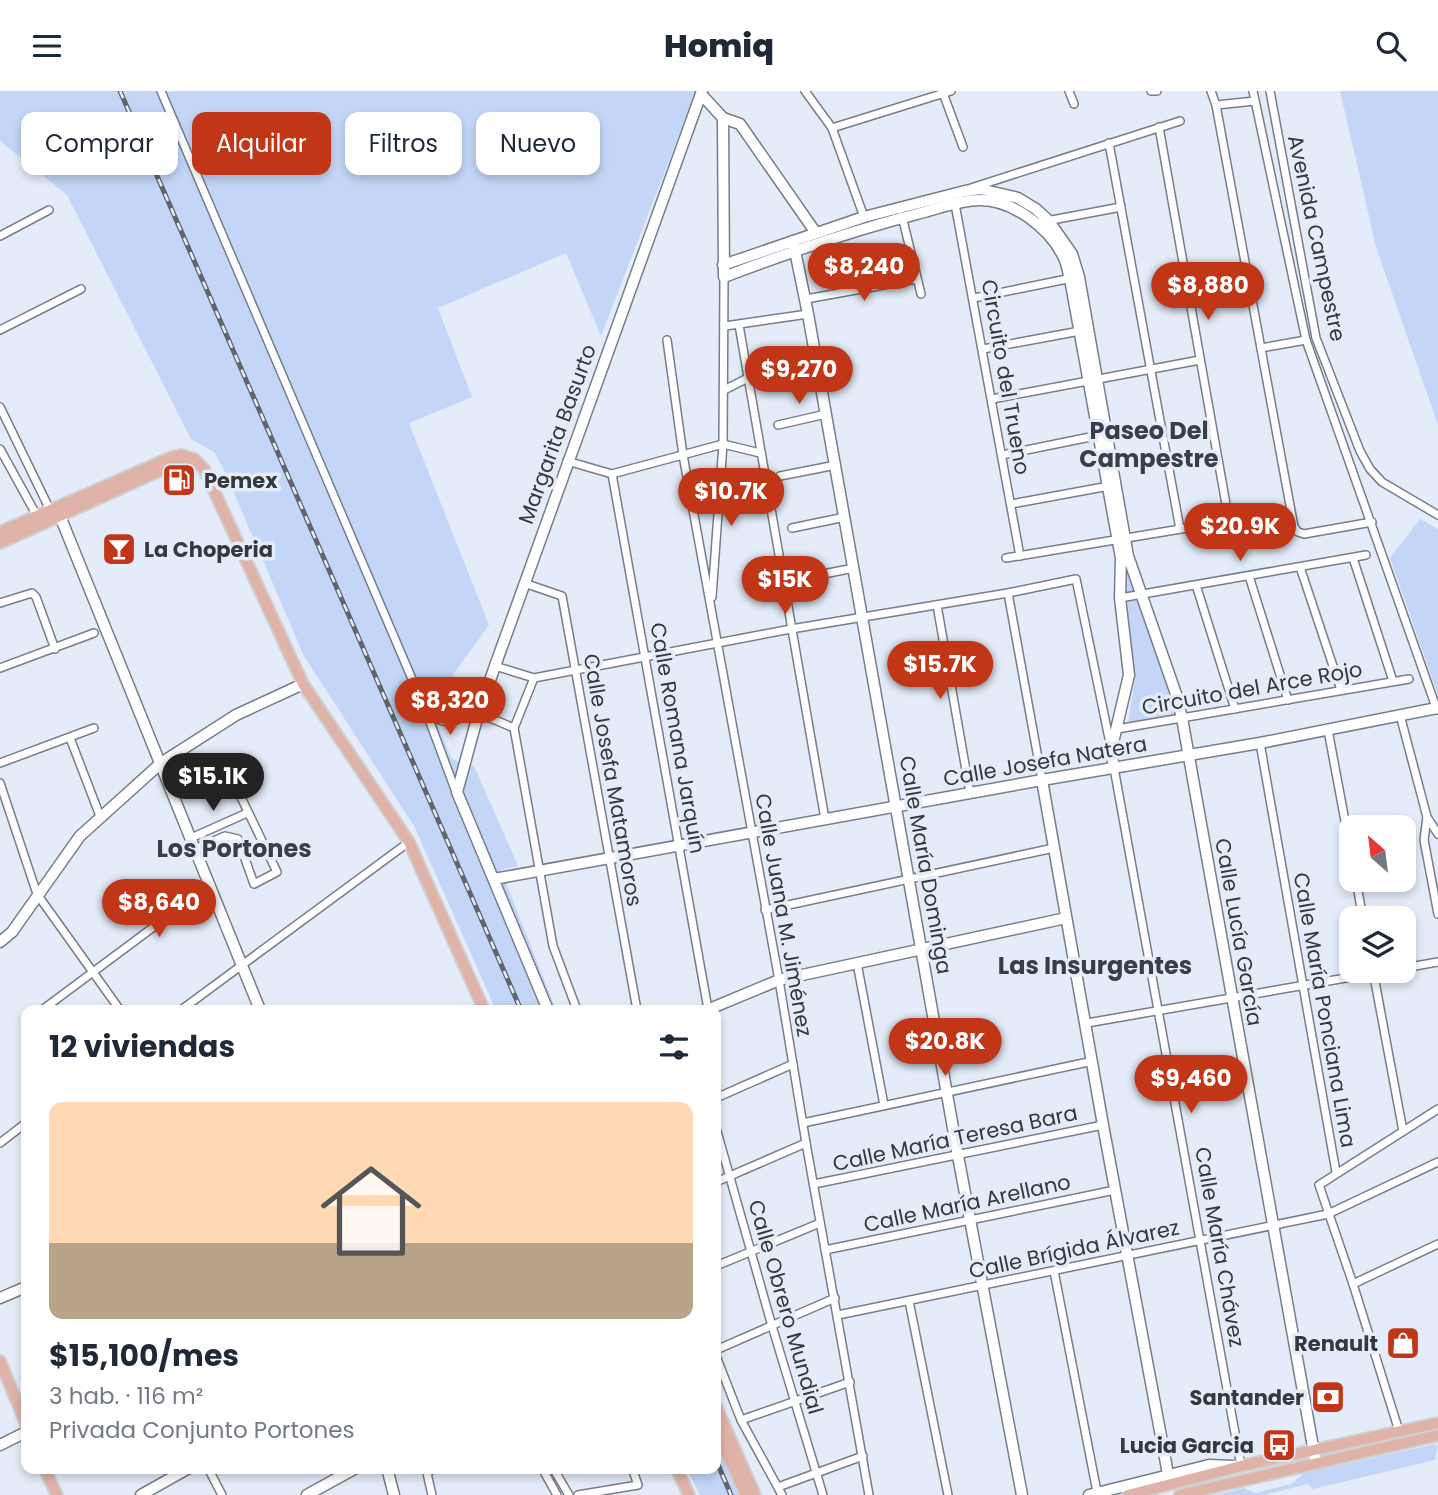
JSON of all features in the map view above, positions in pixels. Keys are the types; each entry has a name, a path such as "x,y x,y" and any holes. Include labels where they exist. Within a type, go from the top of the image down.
{"main road":[{"path":"0,540 98,489 172,457 181,455 194,459 204,470 218,497 303,684 409,842 482,1005"},
{"path":"0,532 179,462 194,459"},
{"path":"0,1361 21,1412"},
{"path":"721,1417 755,1495"},
{"path":"1128,1495 1241,1466 1438,1423"},
{"path":"1180,1495 1438,1435"},
{"path":"721,1442 746,1495"},
{"path":"47,1474 57,1495"},
{"path":"679,1474 689,1495"}],"street":[{"path":"161,91 427,714 546,1005"},
{"path":"805,91 832,128 864,217"},
{"path":"1069,91 1074,104"},
{"path":"1151,91 1157,91"},
{"path":"1211,91 1216,105 1294,527 1304,534 1373,522"},
{"path":"1253,91 1306,340 1373,522 1437,710"},
{"name":"Avenida Campestre","path":"1270,91 1316,338 1360,451 1370,469 1382,482 1438,515"},
{"path":"702,92 723,118 740,124 816,233"},
{"name":"Margarita Basurto","path":"457,792 478,715 524,583 702,92"},
{"path":"832,128 947,92 963,148"},
{"path":"1216,105 1255,101"},
{"path":"712,610 723,444 723,118"},
{"path":"723,265 901,212 982,183 1180,121"},
{"path":"1006,558 1229,521 1159,127"},
{"path":"1109,143 1180,529"},
{"path":"965,191 980,189 1018,198 1036,208 1049,221 1072,254 1080,331 1094,380 1109,486 1122,538"},
{"path":"724,277 816,233 864,217 979,200 1013,209 1036,223 1051,238 1075,278 1122,538"},
{"name":"Circuito del Trueno","path":"955,204 1020,556"},
{"path":"1036,223 1121,207"},
{"path":"0,236 49,210"},
{"path":"901,212 921,294"},
{"name":"Calle María Dominga","path":"794,245 818,364 958,1156 1022,1495"},
{"path":"974,297 1075,278"},
{"path":"806,299 917,279"},
{"path":"0,330 81,289"},
{"path":"725,326 808,314"},
{"path":"739,325 825,819"},
{"path":"983,349 1080,331"},
{"name":"Calle Juana M. Jiménez","path":"667,340 683,455 869,1495"},
{"path":"1261,348 1306,340"},
{"path":"992,399 1200,360"},
{"path":"724,390 748,378 818,364"},
{"path":"0,407 160,763 258,1005"},
{"path":"778,425 827,414"},
{"path":"1002,455 1100,435"},
{"path":"567,461 612,474 723,444 760,453"},
{"path":"0,449 48,515"},
{"path":"780,476 836,465"},
{"name":"Calle Romana Jarquín","path":"612,474 706,1005"},
{"path":"1011,504 1109,486"},
{"path":"0,540 48,515"},
{"path":"792,528 845,517"},
{"name":"Calle Lucía García","path":"1122,538 1177,694 1315,1463"},
{"name":"Calle María Chávez","path":"1122,538 1120,598 1129,675 1111,751 1241,1466"},
{"path":"1120,598 1366,555"},
{"name":"Circuito del Arce Rojo","path":"1353,558 1393,681"},
{"path":"1300,567 1341,690"},
{"path":"783,582 854,568"},
{"path":"1249,576 1288,700"},
{"path":"495,666 534,678 1076,579 1111,751"},
{"name":"Calle Josefa Matamoros","path":"524,583 562,596 636,1005"},
{"path":"1196,585 1235,709"},
{"path":"0,603 32,593 36,597 55,649"},
{"path":"1008,593 1168,1474"},
{"path":"937,604 970,793"},
{"path":"0,668 94,633"},
{"path":"534,678 514,728 553,946 575,1005"},
{"name":"Circuito del Arce Rojo","path":"1117,729 1409,678"},
{"path":"0,941 12,932 80,836 160,763 236,715 303,684"},
{"name":"Calle Josefa Natera","path":"494,879 1042,780 1260,744 1437,710"},
{"path":"427,714 440,722 453,723 478,715 514,728"},
{"path":"1400,715 1427,817 1438,834"},
{"path":"0,763 94,728"},
{"path":"1328,730 1344,815"},
{"path":"70,738 100,816"},
{"name":"Calle María Ponciana Lima","path":"1260,744 1336,1172 1319,1185 1399,1431"},
{"path":"0,783 37,894 116,1005"},
{"path":"195,849 225,836 237,839 254,884 277,872 239,793"},
{"path":"191,838 247,813"},
{"path":"1427,817 1424,840 1438,913"},
{"path":"188,1005 409,842"},
{"path":"765,910 1054,848"},
{"path":"48,1005 210,885"},
{"path":"719,1005 779,980 1066,918"},
{"path":"1416,966 1438,961"},
{"path":"857,963 884,1105"},
{"path":"1087,1023 1339,979"},
{"path":"1375,983 1403,1131"},
{"path":"803,1123 1093,1061"},
{"path":"721,1096 793,1063"},
{"path":"1336,1172 1438,1109"},
{"name":"Calle María Teresa Bara","path":"814,1184 1103,1125"},
{"path":"0,1143 21,1127"},
{"path":"721,1180 806,1143"},
{"name":"Calle Obrero Mundial","path":"721,1145 823,1495"},
{"name":"Calle Brígida Álvarez","path":"838,1315 1328,1214 1438,1162"},
{"name":"Calle María Arellano","path":"825,1250 1115,1190"},
{"path":"721,1264 820,1223"},
{"path":"1353,1284 1438,1244"},
{"path":"1054,1271 1093,1494 1209,1465 1241,1466"},
{"path":"0,1298 21,1289"},
{"path":"721,1348 835,1298"},
{"path":"909,1301 948,1495"},
{"path":"721,1369 741,1420 780,1491 816,1473 863,1456"},
{"path":"741,1420 850,1382"},
{"path":"0,1445 21,1434"},
{"path":"141,1495 178,1474"},
{"path":"211,1474 222,1495"},
{"path":"307,1495 345,1474"},
{"path":"389,1474 394,1495"},
{"path":"427,1474 432,1495"},
{"path":"545,1474 557,1495"},
{"path":"557,1474 569,1495"},
{"path":"579,1495 638,1485 634,1474"}],"shaded area":[{"path":"0,91 696,91 601,336 566,253 438,308 472,397 409,423 489,625 430,706 452,759 474,766 518,866 501,870 554,1005 494,1005 414,826 304,656 224,470 214,452 191,439 67,195 42,175 178,175 178,112 21,112 21,158 0,141"},
{"path":"1340,91 1438,91 1438,425 1376,247"},
{"path":"1420,519 1438,529 1438,695 1390,558"},
{"path":"1126,563 1165,679 1174,716 1128,723 1135,679 1124,606"},
{"path":"721,1443 742,1495 700,1495 689,1474 721,1474"},
{"path":"1435,1444 1438,1446 1435,1460 1313,1489 1308,1484 1264,1495 1215,1495 1244,1488 1255,1493 1291,1484 1304,1473"}],"railway":[{"path":"120,91 519,1005"},
{"path":"721,1472 731,1495"}],"place":[{"name":"Pemex","path":"179,480"},
{"name":"La Choperia","path":"119,549"},
{"name":"Renault","path":"1403,1343"},
{"name":"Santander","path":"1328,1397"},
{"name":"Lucia Garcia","path":"1279,1445"}],"district":[{"name":"Paseo Del Campestre","path":"1149,444"},
{"name":"Los Portones","path":"234,848"},
{"name":"Las Insurgentes","path":"1095,965"}]}
